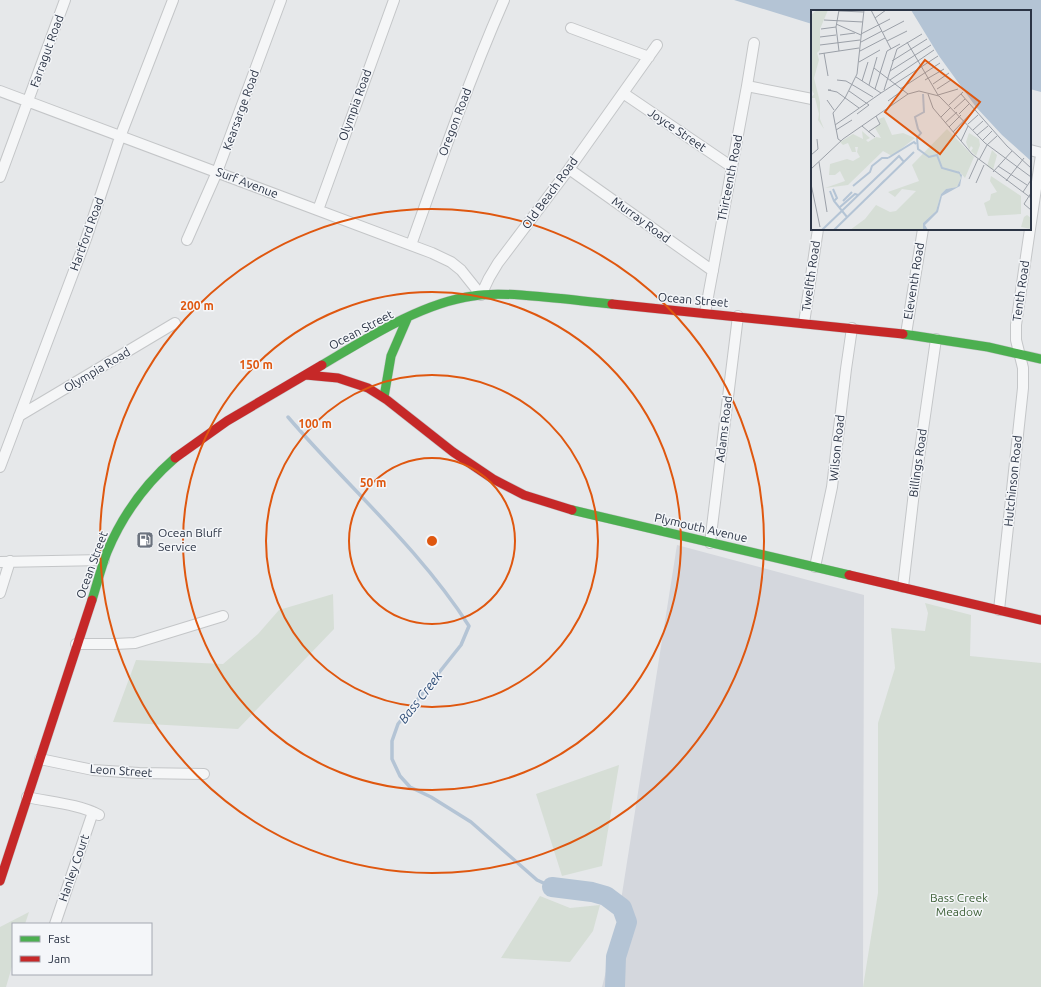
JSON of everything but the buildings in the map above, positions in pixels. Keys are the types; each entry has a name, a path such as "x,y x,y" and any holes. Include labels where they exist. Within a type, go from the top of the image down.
{"main road":[{"name":"Ocean Street","path":"0,881 104,560 127,513 138,496 160,471 214,430 306,375 406,319 436,306 466,297 502,294 534,296 906,334 1019,353 1041,359"},
{"path":"384,397 391,356 406,319"},
{"name":"Plymouth Avenue","path":"306,375 333,377 366,387 384,397 413,421 472,465 515,491 540,501 578,512 1041,620"}],"street":[{"name":"Farragut Road","path":"0,177 65,0"},
{"name":"Hartford Road","path":"0,467 86,239 120,137 173,0"},
{"name":"Kearsarge Road","path":"187,240 218,172 281,0"},
{"name":"Olympia Road","path":"318,210 394,0"},
{"name":"Oregon Road","path":"411,245 444,151 488,37 504,0"},
{"path":"571,28 649,57"},
{"name":"Thirteenth Road","path":"705,313 754,43"},
{"name":"Old Beach Road","path":"481,295 498,263 569,169 657,45"},
{"path":"747,86 811,100"},
{"name":"Surf Avenue","path":"0,92 411,245 451,262 461,270 481,295"},
{"name":"Joyce Street","path":"623,93 732,167"},
{"path":"1031,150 1041,154"},
{"name":"Tenth Road","path":"1031,222 1041,154"},
{"name":"Murray Road","path":"569,169 712,271"},
{"name":"Twelfth Road","path":"804,323 818,230"},
{"name":"Eleventh Road","path":"906,334 923,230"},
{"name":"Tenth Road","path":"1019,353 1016,340 1016,325 1030,230"},
{"name":"Adams Road","path":"710,543 738,316"},
{"name":"Olympia Road","path":"19,416 175,323"},
{"name":"Wilson Road","path":"815,568 832,487 852,328"},
{"name":"Billings Road","path":"903,587 914,492 936,339"},
{"name":"Hutchinson Road","path":"1000,610 1023,388 1023,368 1019,353"},
{"path":"0,593 5,561 104,560"},
{"path":"76,644 135,643 223,616"},
{"name":"Leon Street","path":"40,759 93,770 139,773 204,774"},
{"name":"Hanley Court","path":"27,798 77,808 96,814 55,923"}],"shaded area":[{"path":"677,545 864,595 863,987 602,987 616,932"}],"green space":[{"path":"333,594 334,629 238,729 113,722 136,660 223,664 258,634 279,610"},
{"name":"Bass Creek Meadow","path":"925,603 971,615 970,656 1041,663 1041,987 863,987 878,893 878,723 895,668 891,628 925,631 928,613"},
{"path":"619,765 602,866 562,876 536,794"},
{"path":"540,896 570,908 600,905 593,931 570,962 501,958"},
{"path":"29,912 25,923 12,923 12,966 6,987 0,987 0,927"}],"water":[{"path":"734,0 1041,0 1041,92 1031,89 1031,10 811,10 811,24"}],"waterway":[{"name":"Bass Creek","path":"288,417 406,544 449,597 469,626 461,645 398,724 392,741 392,759 400,776 410,787 431,797 471,822 537,880 552,887"},
{"name":"Bass Creek","path":"552,887 592,892 606,896 622,908 627,922 616,957 615,987"}],"traffic: fast":[{"path":"322,365 394,323 434,306 453,300 479,295 503,294 612,304"},
{"path":"384,397 391,356 407,319"},
{"path":"903,334 988,347 1041,359"},
{"path":"92,600 107,552 127,513 144,490 175,458"},
{"path":"572,510 849,575"}],"traffic: jam":[{"path":"612,304 903,334"},
{"path":"175,458 227,421 322,365"},
{"path":"306,375 338,378 368,388 387,400 453,452 493,479 524,495 572,510"},
{"path":"849,575 1041,620"},
{"path":"0,881 92,600"}],"place":[{"name":"Ocean Bluff Service","path":"145,540"}]}
